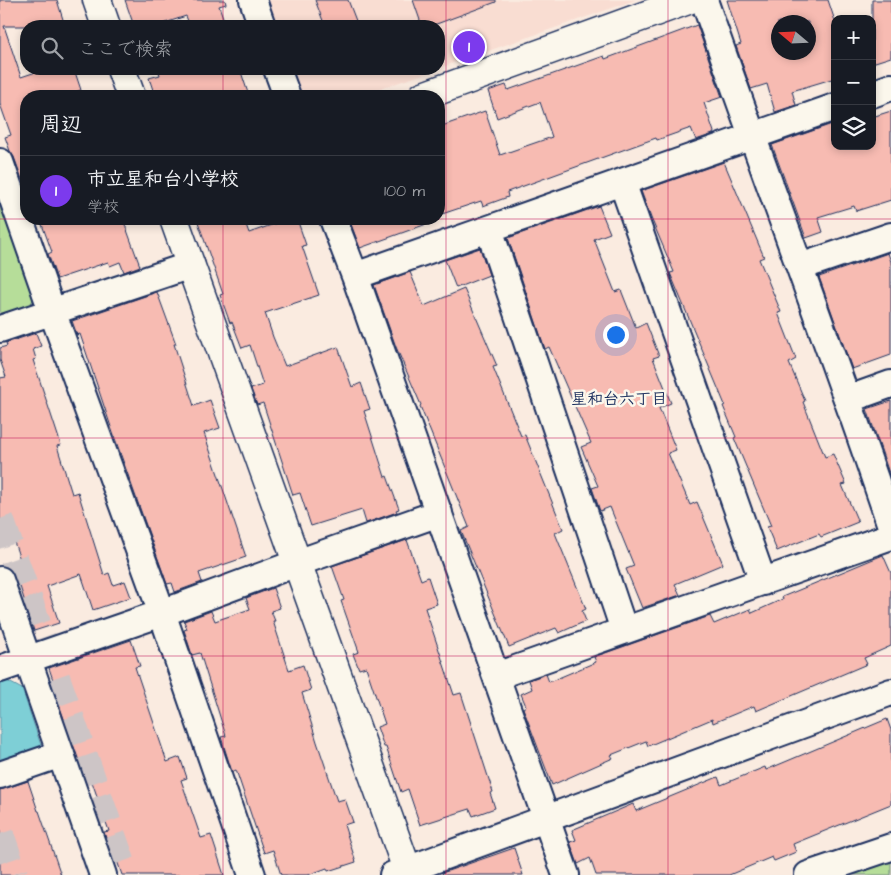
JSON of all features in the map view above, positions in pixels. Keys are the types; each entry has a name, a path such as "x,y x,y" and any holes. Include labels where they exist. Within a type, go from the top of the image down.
{"street":[{"path":"97,0 104,20"},
{"path":"253,0 260,20"},
{"path":"440,90 688,0"},
{"path":"704,0 752,137 849,399 891,526"},
{"path":"123,75 129,90"},
{"path":"280,75 285,90"},
{"path":"876,93 891,87"},
{"path":"355,276 831,108"},
{"path":"0,162 20,219"},
{"path":"622,182 763,582"},
{"path":"22,225 162,613 252,875"},
{"path":"176,225 297,563 403,873 891,692"},
{"path":"335,225 566,875"},
{"path":"488,229 624,630"},
{"path":"800,267 891,236"},
{"path":"0,329 191,265"},
{"path":"849,399 891,384"},
{"path":"0,669 439,513"},
{"path":"496,676 891,536"},
{"path":"0,580 103,875"},
{"path":"0,775 61,754"},
{"path":"808,875 891,846"}],"shaded area":[{"path":"266,0 635,0 445,66 445,20 273,20"},
{"path":"293,75 420,75 377,90 299,90"}],"green space":[{"path":"0,193 36,292 29,309 0,318"},
{"path":"891,858 891,875 843,875"}],"water":[{"path":"7,681 22,689 43,751 0,767 0,683"}],"building":[{"path":"0,0 57,0 63,20 20,20 20,26 4,26 21,77 27,75 76,75 81,90 20,90 20,174 5,137 11,135 0,104"},
{"path":"125,0 225,0 226,4 219,6 224,20 188,20 186,16 174,20 132,20"},
{"path":"315,0 348,0 356,20 323,20"},
{"path":"413,0 496,0 496,2 445,21 420,20"},
{"path":"727,0 828,0 833,15 831,15 831,79 792,91 796,105 775,112 767,84 751,89 736,46 741,44"},
{"path":"872,0 891,0 891,57 876,62 876,15 872,15"},
{"path":"697,25 722,97 704,103 714,132 713,134 696,140 691,128 657,140 656,138 507,192 508,197 483,206 481,201 445,213 445,125 485,111 500,155 552,137 540,102 497,118 488,91 506,85 508,90 604,56 605,59"},
{"path":"160,75 242,75 247,90 153,90 149,78"},
{"path":"891,111 891,200 856,211 854,206 818,217 823,232 806,238 772,145 831,124 831,150 876,150 876,116"},
{"path":"724,162 764,257 759,259 781,312 778,313 796,359 789,363 805,401 803,402 825,457 833,454 846,484 842,485 858,522 821,537 819,534 777,551 767,527 771,526 734,438 736,437 723,406 725,405 670,273 674,272 641,191"},
{"path":"599,206 610,233 594,239 615,292 621,290 636,328 646,323 659,356 653,358 671,403 659,408 676,450 668,453 690,505 697,502 723,564 675,584 680,595 642,608 626,569 634,566 610,507 600,511 592,488 598,486 581,447 591,443 549,347 545,349 508,238"},
{"path":"42,225 125,225 140,266 124,272 120,262 110,266 108,262 57,279 48,254 52,252"},
{"path":"199,225 246,225 249,233 271,225 299,225 306,245 302,246 319,295 265,313 273,337 285,366 338,347 352,387 361,383 370,409 364,411 385,477 387,476 399,509 396,510 397,512 366,523 362,510 311,526 300,493 293,495 263,403 257,405 251,389 263,385 250,345 242,348 232,322 230,323 220,295 223,294"},
{"path":"351,225 424,225 360,248"},
{"path":"480,248 489,275 456,288 445,260"},
{"path":"888,253 891,262 891,355 852,369 819,277"},
{"path":"410,272 424,306 464,289 497,366 493,367 521,436 525,435 563,529 555,533 586,609 582,611 586,621 559,633 556,628 509,647 461,531 469,527 396,347 374,285"},
{"path":"157,292 176,344 174,344 194,406 210,400 220,428 204,433 246,557 199,573 202,582 175,592 172,583 167,584 80,334 77,335 72,321"},
{"path":"36,333 41,346 33,349 36,359 33,360 61,445 57,446 72,494 78,492 104,575 109,573 113,585 125,581 131,597 93,610 81,574 47,586 59,623 34,631 18,580 26,577 13,539 7,541 0,520 0,378 6,377 0,360 0,348 7,346 6,343"},
{"path":"891,401 891,475 890,476 867,409"},
{"path":"407,540 421,580 428,577 437,604 425,608 454,695 461,693 493,792 490,793 495,808 473,816 470,809 420,825 408,789 401,792 386,747 384,747 377,727 385,724 366,667 359,669 353,654 359,652 341,601 344,600 332,566"},
{"path":"883,555 891,573 891,646 864,658 867,664 756,711 754,706 713,723 712,719 648,746 646,741 611,755 613,758 552,785 523,708 526,706 521,694 532,689 529,680 546,674 549,682 596,662 594,657 710,616 714,624 750,609 752,613 783,599 782,597"},
{"path":"273,588 280,608 271,611 289,670 303,665 311,690 302,693 317,742 337,801 345,799 353,822 344,825 356,862 328,871 327,868 308,875 281,875 273,850 264,853 236,770 232,772 221,737 226,736 200,653 192,655 184,630 187,629 184,621 211,611 215,621 250,609 246,598"},
{"path":"131,640 140,666 135,667 167,762 180,757 187,778 181,780 201,838 211,835 224,875 122,875 114,852 111,853 104,832 109,831 89,773 84,775 58,702 60,701 49,668"},
{"path":"887,719 891,730 891,804 793,844 796,852 774,861 772,857 729,875 596,875 590,858 578,864 570,842 576,840 572,830 633,804 636,811 718,777 721,785 765,767 766,770"},
{"path":"28,781 61,875 0,875 0,790"},
{"path":"514,848 523,875 443,875 442,873"}],"tunnel":[{"path":"0,519 126,875"},
{"path":"0,834 14,875"}],"place":[{"name":"市立星和台小学校","path":"469,47"}],"district":[{"name":"星和台六丁目","path":"619,398"}]}
